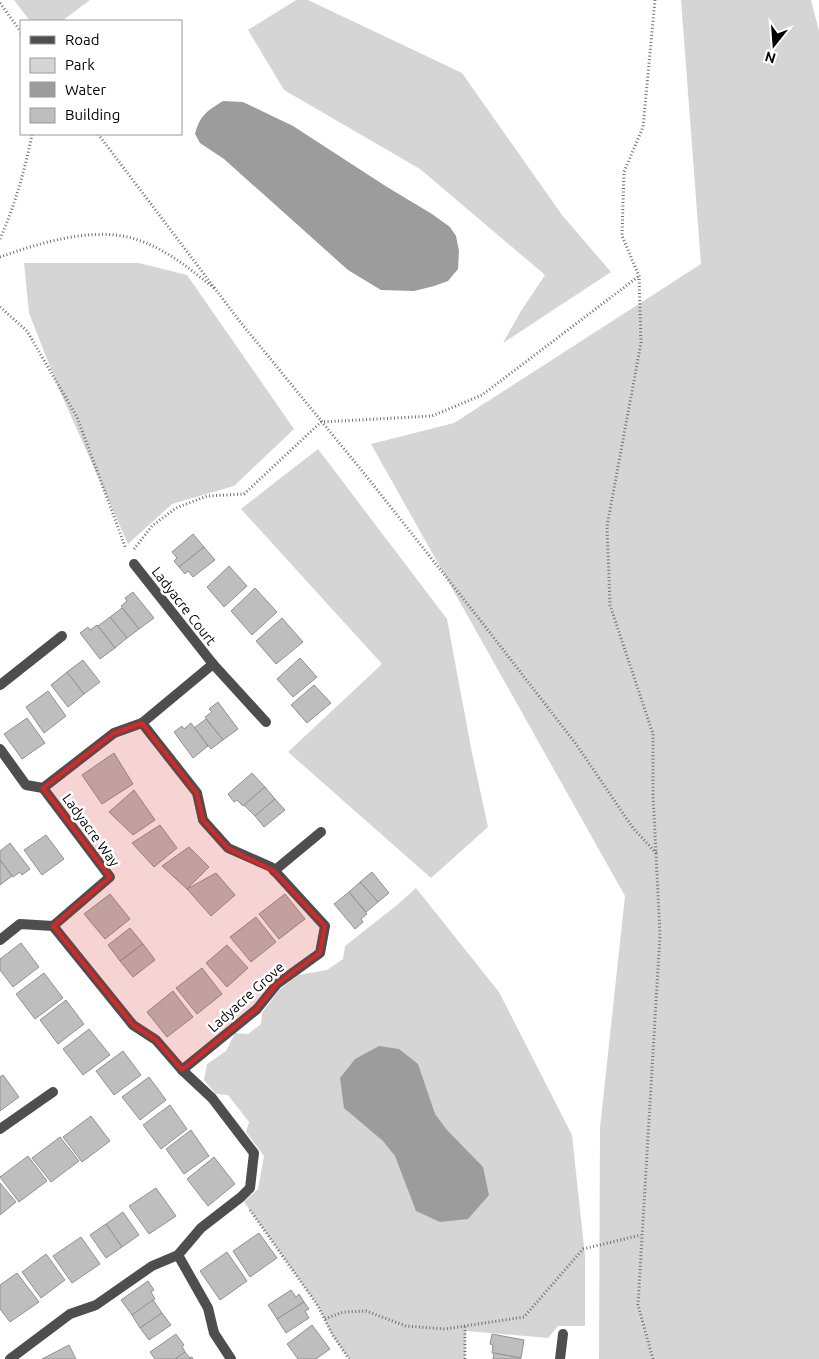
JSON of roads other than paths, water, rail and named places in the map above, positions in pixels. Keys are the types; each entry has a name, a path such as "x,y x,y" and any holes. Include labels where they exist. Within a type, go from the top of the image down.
{"street":[{"name":"Ladyacre Court","path":"134,564 213,664 266,722"},
{"path":"0,685 62,636"},
{"name":"Ladyacre Court","path":"43,788 114,733 142,723 213,664"},
{"name":"Ladyacre Grove","path":"142,723 197,793 203,820 228,848 271,867 325,926 320,953 277,984 257,1009 182,1070"},
{"path":"0,749 26,785 43,788"},
{"name":"Ladyacre Way","path":"43,788 110,877 53,926"},
{"path":"274,870 321,832"},
{"path":"0,940 20,924 53,926 133,1025 156,1040 182,1070 212,1098 254,1153 250,1188 201,1228 178,1255 152,1266 96,1306 70,1314 10,1359"},
{"path":"0,1129 53,1092"},
{"path":"178,1255 208,1308 214,1333 231,1359"},
{"path":"560,1359 562,1334"}],"water":[{"path":"223,101 243,102 293,126 432,214 450,227 456,236 459,251 458,269 448,281 414,291 381,290 348,270 224,159 200,143 195,134 199,122 208,111"},
{"path":"379,1046 399,1049 418,1064 435,1114 447,1130 483,1167 489,1195 468,1219 440,1222 416,1211 395,1156 383,1141 344,1108 340,1078 355,1059"}]}
